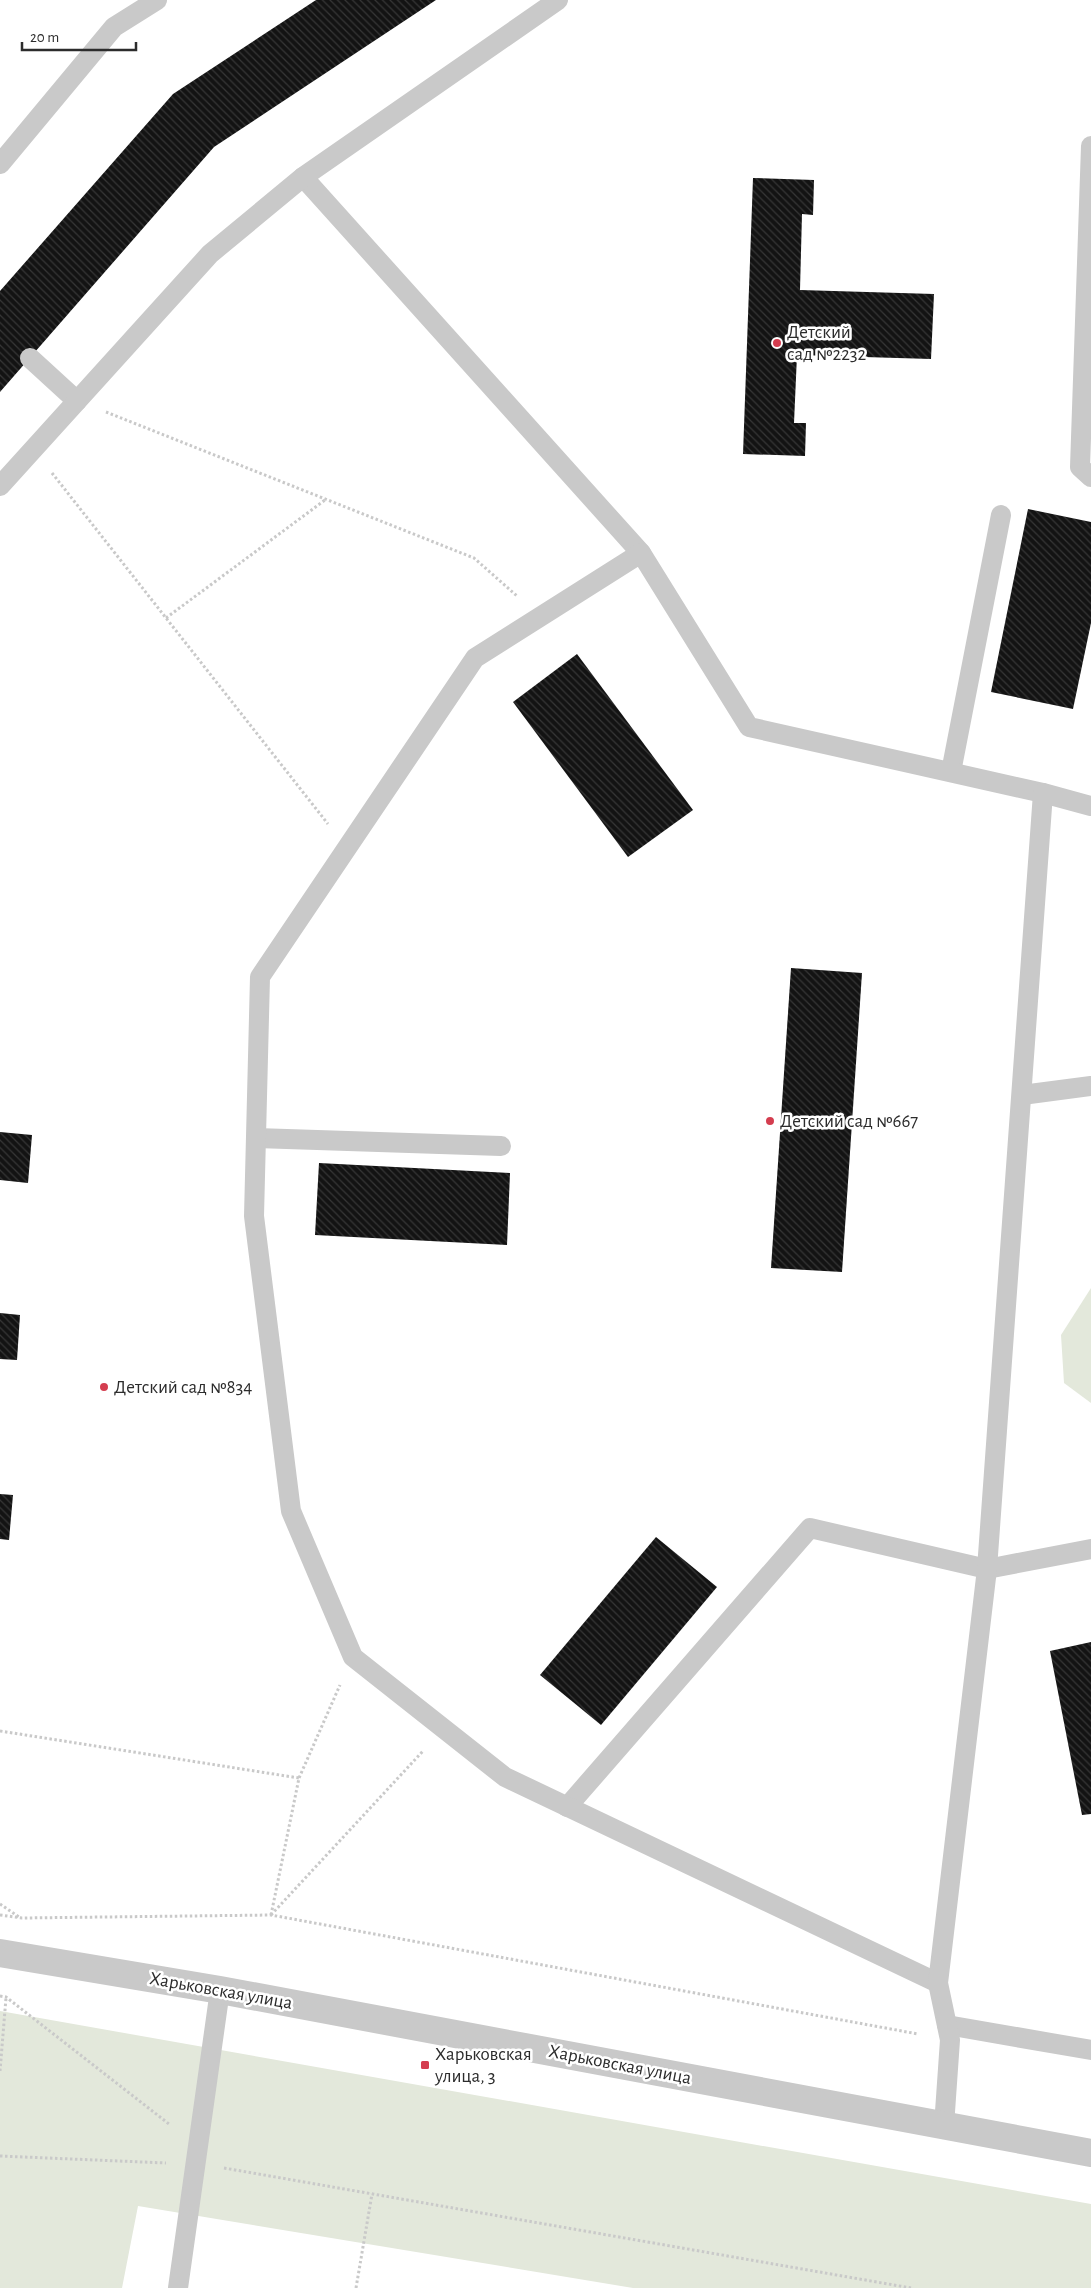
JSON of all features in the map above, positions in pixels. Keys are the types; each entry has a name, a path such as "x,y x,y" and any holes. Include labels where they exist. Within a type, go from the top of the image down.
{"street":[{"name":"Харьковская улица","path":"0,1953 220,1990 1091,2154"}],"lane":[{"path":"0,164 114,27 157,0"},
{"path":"0,486 210,254 303,177 558,0"},
{"path":"1091,146 1080,467 1091,477"},
{"path":"303,177 641,553 749,727 1044,793 1091,806"},
{"path":"30,358 77,401"},
{"path":"952,772 1001,515"},
{"path":"641,553 475,658 260,977 254,1216 291,1511 353,1657 505,1777 938,1983"},
{"path":"944,2126 948,2032 938,1983 987,1569 1044,793"},
{"path":"1022,1095 1091,1086"},
{"path":"256,1138 501,1146"},
{"path":"567,1807 810,1528 987,1569 1091,1549"},
{"path":"178,2288 220,1990"},
{"path":"948,2032 1091,2050"}],"path":[{"path":"77,401 474,558 540,617"},
{"path":"33,449 347,848"},
{"path":"166,618 325,500"},
{"path":"270,1915 299,1778 353,1657"},
{"path":"270,1915 444,1729"},
{"path":"0,1731 299,1778"},
{"path":"0,1904 22,1918"},
{"path":"0,1914 22,1918 270,1915 948,2032"},
{"path":"0,1996 6,1997 167,2120 196,2164"},
{"path":"0,2071 6,1997"},
{"path":"0,2156 196,2164 911,2288"},
{"path":"356,2288 372,2194"}],"shaded area":[{"path":"1091,1288 1091,1403 1064,1383 1061,1335"},
{"path":"0,2011 1091,2204 1091,2288 633,2288 138,2206 122,2288 0,2288"}],"building":[{"path":"316,0 436,0 214,147 0,392 0,291 173,94"},
{"path":"753,178 814,180 813,215 802,214 800,290 934,294 931,359 797,355 794,423 806,423 805,456 743,454"},
{"path":"1028,509 1091,522 1091,623 1073,709 991,692"},
{"path":"577,654 693,810 628,857 513,702"},
{"path":"791,968 862,973 842,1272 771,1268"},
{"path":"0,1132 32,1135 28,1183 0,1180"},
{"path":"319,1163 510,1173 507,1245 315,1235"},
{"path":"0,1313 20,1315 17,1360 0,1359"},
{"path":"0,1494 13,1495 9,1540 0,1539"},
{"path":"656,1537 717,1587 601,1725 540,1675"},
{"path":"1091,1642 1091,1814 1082,1815 1050,1651"}],"place":[{"name":"Детский сад №2232","path":"777,343"},
{"name":"Детский сад №667","path":"770,1121"},
{"name":"Детский сад №834","path":"104,1387"},
{"name":"Харьковская улица, 3","path":"425,2065"}]}
